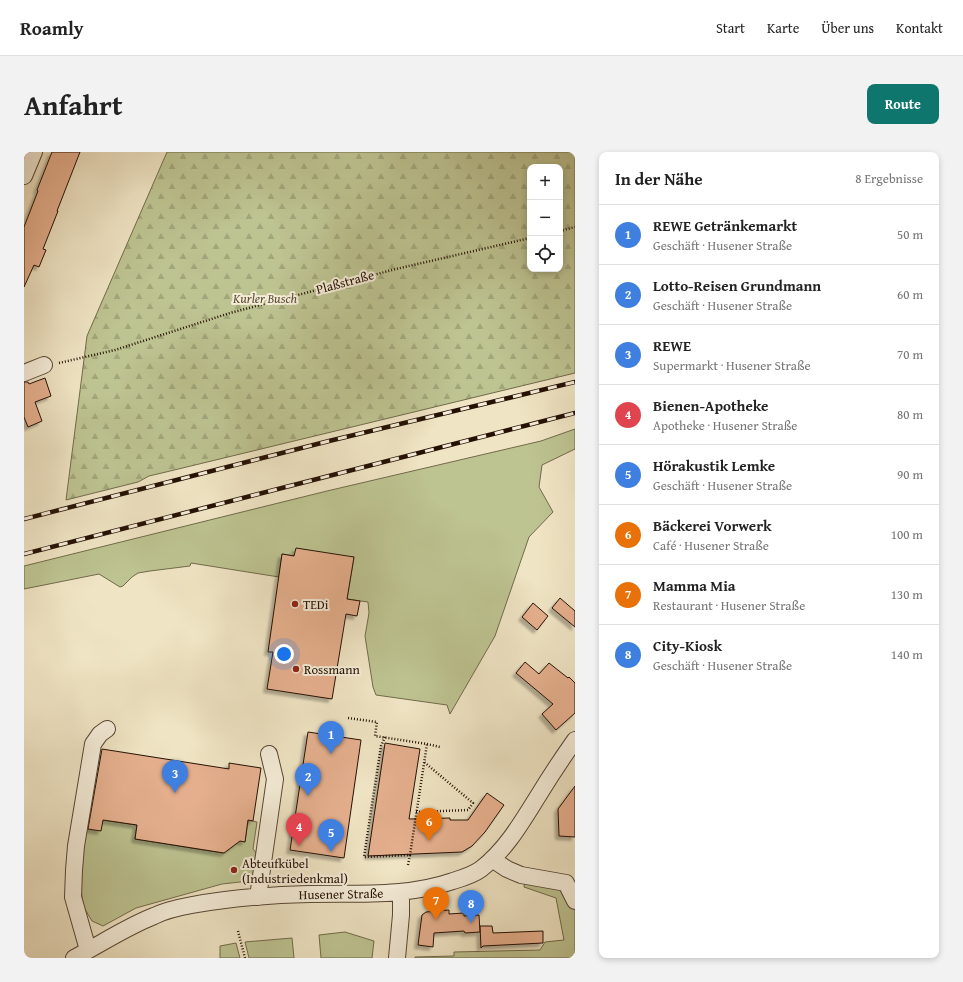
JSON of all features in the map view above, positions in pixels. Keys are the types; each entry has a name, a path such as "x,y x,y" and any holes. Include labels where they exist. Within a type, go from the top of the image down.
{"street":[{"path":"24,176 34,152"},
{"path":"24,373 44,365"},
{"path":"88,950 73,897 76,846 93,744 100,734 107,729"},
{"name":"Husener Straße","path":"74,958 138,923 156,915 191,905 258,896 401,892 438,886 466,877 480,870 492,859 514,833 575,740"},
{"path":"258,896 275,779 269,754"},
{"path":"492,859 521,875 566,884 575,901"},
{"path":"397,958 401,920 401,892"}],"path":[{"path":"563,230 575,227"},
{"name":"Plaßstraße","path":"44,365 116,350 230,313 396,269 527,239"},
{"path":"348,718 377,722 375,736 440,747"},
{"path":"385,737 381,746 364,857 410,855"},
{"path":"408,865 426,744"},
{"path":"416,812 468,810 473,803 424,761"},
{"path":"238,931 245,958"}],"green space":[{"name":"Kurler Busch","path":"167,152 575,152 575,373 149,476 138,482 66,500 87,336"},
{"path":"575,429 575,449 542,465 539,487 553,512 529,537 495,636 450,714 447,705 376,695 373,687 365,636 369,613 368,602 347,599 354,557 294,556 282,554 279,577 191,563 190,566 138,573 120,587 99,574 24,589 24,566 327,491 541,441"},
{"path":"89,818 137,825 135,839 223,853 240,841 245,842 248,820 257,822 253,849 259,856 257,871 249,881 222,884 136,908 103,926 92,921 83,906 80,879 86,819"},
{"path":"525,877 563,884 575,908 575,958 415,958 454,956 454,952 540,950 545,942 564,940 556,898 524,887"},
{"path":"345,932 374,941 372,958 321,958 319,935"},
{"path":"292,938 294,958 249,958 245,942"},
{"path":"236,943 240,958 220,958 220,946"}],"building":[{"path":"52,152 80,152 43,249 46,250 39,267 34,265 24,287 24,227"},
{"path":"45,378 51,396 35,402 42,421 28,427 24,417 24,382 28,382 29,384"},
{"path":"296,548 354,557 347,599 360,601 357,616 346,614 332,699 267,689 273,652 268,652 282,554 294,556"},
{"path":"560,598 575,611 575,627 552,608"},
{"path":"533,603 548,616 537,630 522,617"},
{"path":"525,662 539,674 549,663 575,683 575,713 556,730 542,714 553,704 516,673"},
{"path":"308,732 361,740 344,858 290,850"},
{"path":"385,743 420,749 409,819 450,818 450,820 468,820 487,793 504,805 485,832 472,846 462,852 368,856"},
{"path":"102,749 229,769 229,763 261,768 253,821 248,820 245,842 240,841 224,853 135,839 137,825 103,820 101,831 88,829"},
{"path":"575,786 575,837 559,836 558,809"},
{"path":"449,910 449,914 464,913 464,916 479,915 480,932 465,933 464,931 434,933 433,947 418,945 422,915 426,912"},
{"path":"480,926 492,926 493,933 543,931 543,943 483,946 481,948"}],"railway":[{"path":"24,519 329,441 575,382"},
{"path":"24,554 575,413"}],"place":[{"name":"TEDi","path":"295,604"},
{"name":"Rossmann","path":"296,669"},
{"name":"REWE Getränkemarkt","path":"331,754"},
{"name":"REWE","path":"175,793"},
{"name":"Lotto-Reisen Grundmann","path":"308,796"},
{"name":"Bäckerei Vorwerk","path":"429,841"},
{"name":"Bienen-Apotheke","path":"299,846"},
{"name":"Hörakustik Lemke","path":"331,852"},
{"name":"Abteufkübel (Industriedenkmal)","path":"234,870"},
{"name":"Mamma Mia","path":"436,920"},
{"name":"City-Kiosk","path":"471,923"}]}
